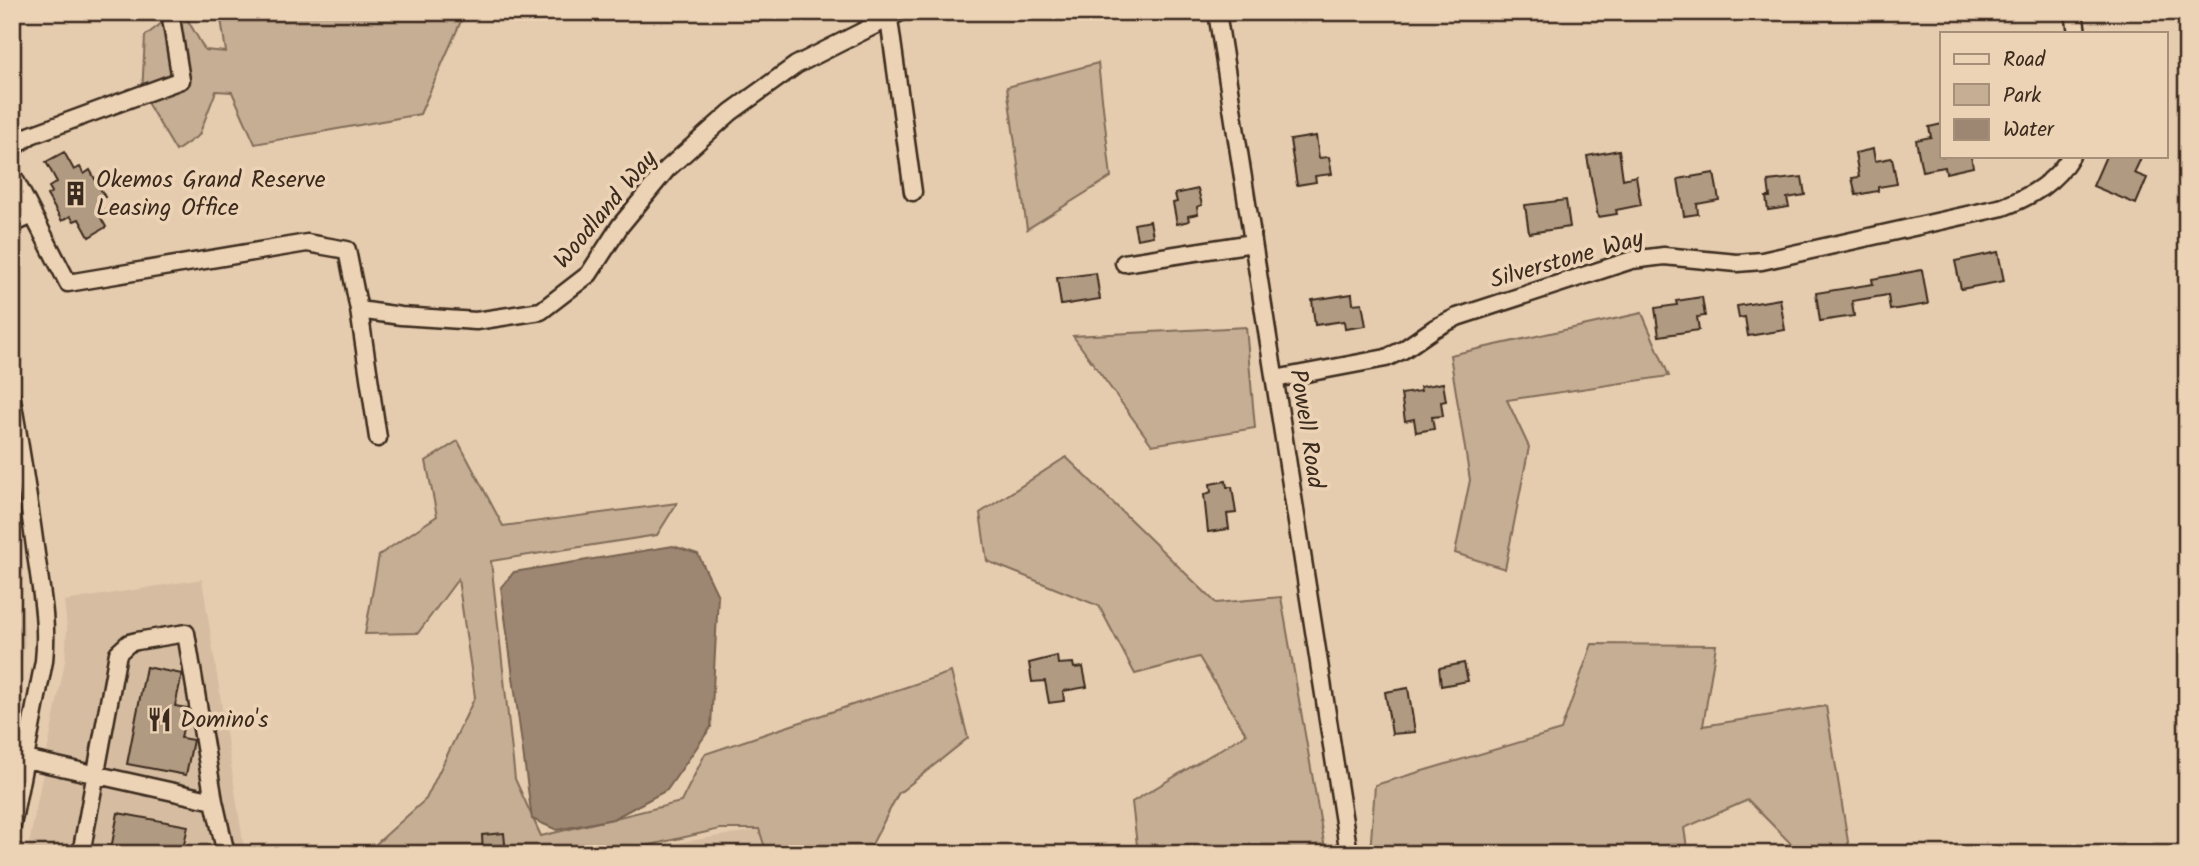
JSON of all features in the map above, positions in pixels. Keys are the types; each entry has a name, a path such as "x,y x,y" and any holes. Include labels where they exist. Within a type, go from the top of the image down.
{"street":[{"path":"12,148 31,135 181,80 170,12"},
{"name":"Powell Road","path":"1217,12 1349,854"},
{"path":"2074,12 2077,32"},
{"path":"893,14 913,192"},
{"name":"Woodland Way","path":"359,310 476,321 541,311 589,274 620,226 667,169 731,112 796,65 893,14"},
{"name":"Silverstone Way","path":"1275,379 1386,358 1457,317 1632,260 1664,256 1737,262 1762,261 2003,207 2025,199 2041,189 2070,158"},
{"path":"12,174 68,283 307,243 347,250 378,438"},
{"path":"12,224 33,215"},
{"path":"1124,263 1253,243"},
{"path":"12,399 46,624 44,661 19,757 12,825"},
{"path":"81,854 118,653 137,640 186,634 214,801 226,854"},
{"path":"19,757 214,801"}],"path":[{"path":"12,20 27,12"}],"shaded area":[{"path":"202,579 245,854 27,854 65,661 67,629 64,601"},
{"path":"23,607 25,643 12,712 12,609"},
{"path":"788,825 793,854 608,854"}],"green space":[{"path":"176,12 183,12 205,50 226,52 220,12 465,12 420,114 255,144 232,92 216,91 199,135 176,151 142,94 145,36"},
{"path":"1098,63 1111,177 1027,229 1007,87"},
{"path":"1642,313 1669,376 1507,400 1529,447 1505,569 1455,553 1470,480 1450,355"},
{"path":"1246,327 1255,428 1152,445 1073,336"},
{"path":"458,441 503,526 677,503 657,535 491,561 515,779 541,836 681,802 705,754 951,672 968,738 898,794 867,854 767,854 759,829 720,829 611,854 365,854 426,799 475,697 458,579 418,633 365,634 379,555 437,516 426,461"},
{"path":"1066,457 1216,603 1281,597 1326,854 1138,854 1132,802 1246,734 1199,657 1135,674 1099,606 987,561 980,513"},
{"path":"1592,644 1716,645 1703,726 1826,706 1850,854 1801,854 1748,800 1684,828 1688,854 1370,854 1375,785 1561,730"}],"water":[{"path":"673,546 698,554 718,596 711,727 667,790 613,819 557,830 532,819 501,587 514,572"}],"building":[{"path":"1940,124 1940,158 1971,158 1973,167 1946,173 1945,167 1922,171 1916,140 1931,137 1929,127"},
{"path":"1316,136 1319,158 1329,157 1332,174 1315,176 1316,182 1297,185 1290,140"},
{"path":"1873,149 1875,161 1892,158 1897,184 1856,195 1852,178 1859,177 1855,153"},
{"path":"1619,150 1623,179 1636,176 1641,205 1616,210 1617,214 1598,217 1587,156"},
{"name":"Okemos Grand Reserve Leasing Office","path":"64,152 74,170 80,167 84,174 90,170 105,197 97,201 102,208 97,211 106,227 89,237 79,219 74,221 70,216 62,221 47,195 52,192 49,187 57,182 46,162"},
{"path":"2105,158 2141,158 2134,173 2147,178 2136,204 2093,186"},
{"path":"1714,173 1719,200 1697,204 1698,214 1684,216 1678,179"},
{"path":"1802,177 1805,195 1787,198 1789,207 1768,210 1768,181"},
{"path":"1198,189 1202,205 1197,207 1198,214 1188,216 1189,221 1177,224 1173,203 1177,202 1175,194"},
{"path":"1566,200 1570,227 1529,233 1525,205"},
{"path":"1150,221 1153,236 1137,239 1134,224"},
{"path":"1998,252 2004,281 1961,289 1955,261"},
{"path":"1922,270 1928,304 1890,310 1888,295 1852,301 1854,316 1820,321 1816,293 1873,284 1872,279"},
{"path":"1096,273 1100,299 1061,305 1057,278"},
{"path":"1352,294 1353,304 1362,303 1366,326 1345,329 1344,321 1315,325 1312,300"},
{"path":"1702,297 1705,316 1697,317 1699,330 1659,336 1655,308"},
{"path":"1780,299 1785,330 1748,336 1745,317 1739,318 1737,306"},
{"path":"1443,383 1446,401 1441,402 1443,416 1432,417 1434,429 1416,432 1414,419 1405,421 1401,394 1421,391 1420,387"},
{"path":"1226,481 1227,487 1232,487 1236,513 1227,514 1229,529 1208,532 1204,495 1211,492 1210,484"},
{"path":"1057,656 1058,664 1073,663 1074,668 1083,667 1087,687 1063,691 1064,701 1049,703 1045,681 1032,682 1029,663"},
{"path":"1464,663 1468,681 1441,686 1439,668"},
{"path":"146,667 182,674 175,706 187,708 181,738 193,740 186,775 127,764"},
{"path":"1408,688 1415,732 1392,734 1385,692"},
{"path":"118,813 188,826 182,854 110,854"},
{"path":"504,833 506,854 483,854 482,835"}],"place":[{"name":"Okemos Grand Reserve Leasing Office","path":"76,194"},
{"name":"Domino's","path":"160,720"}]}
